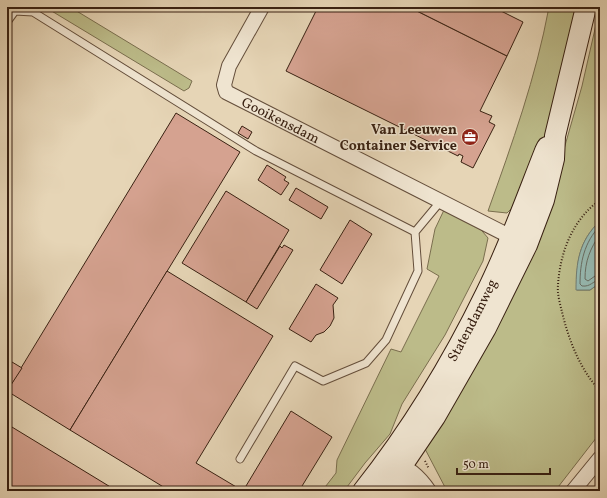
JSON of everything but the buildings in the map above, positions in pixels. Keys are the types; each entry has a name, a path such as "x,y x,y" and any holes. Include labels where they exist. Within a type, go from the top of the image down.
{"main road":[{"name":"Statendamweg","path":"363,491 392,474 436,417 486,328 519,241 545,150 555,136 586,7"}],"street":[{"name":"Gooikensdam","path":"262,7 229,66 224,85 226,92 519,241"},
{"path":"573,491 600,458"},
{"path":"392,474 413,473 429,491"},
{"path":"392,474 418,491"}],"lane":[{"path":"7,22 15,11 33,12 256,151 415,232"},
{"path":"240,460 295,366 323,381 366,363 386,340 418,271 415,232 440,202"}],"path":[{"path":"600,200 589,208 575,226 564,253 558,286 560,304 568,334 582,366 600,391"},
{"path":"596,491 600,487"}],"shaded area":[{"path":"45,7 70,7 192,81 189,88 184,91"},
{"path":"549,7 581,7 550,129 512,208 507,213 488,211 530,85 544,33"},
{"path":"600,7 600,221 587,236 580,252 577,270 577,290 590,290 600,283 600,433 555,491 447,491 424,447 550,198 582,86"},
{"path":"444,210 477,225 488,238 483,261 445,335 402,404 390,434 365,463 344,491 322,491 336,473 337,460 391,349 401,352 439,276 427,269 435,229"}],"water":[{"path":"600,221 600,283 590,290 576,290 580,252 587,236"}],"place":[{"name":"Van Leeuwen Container Service","path":"470,137"}]}
